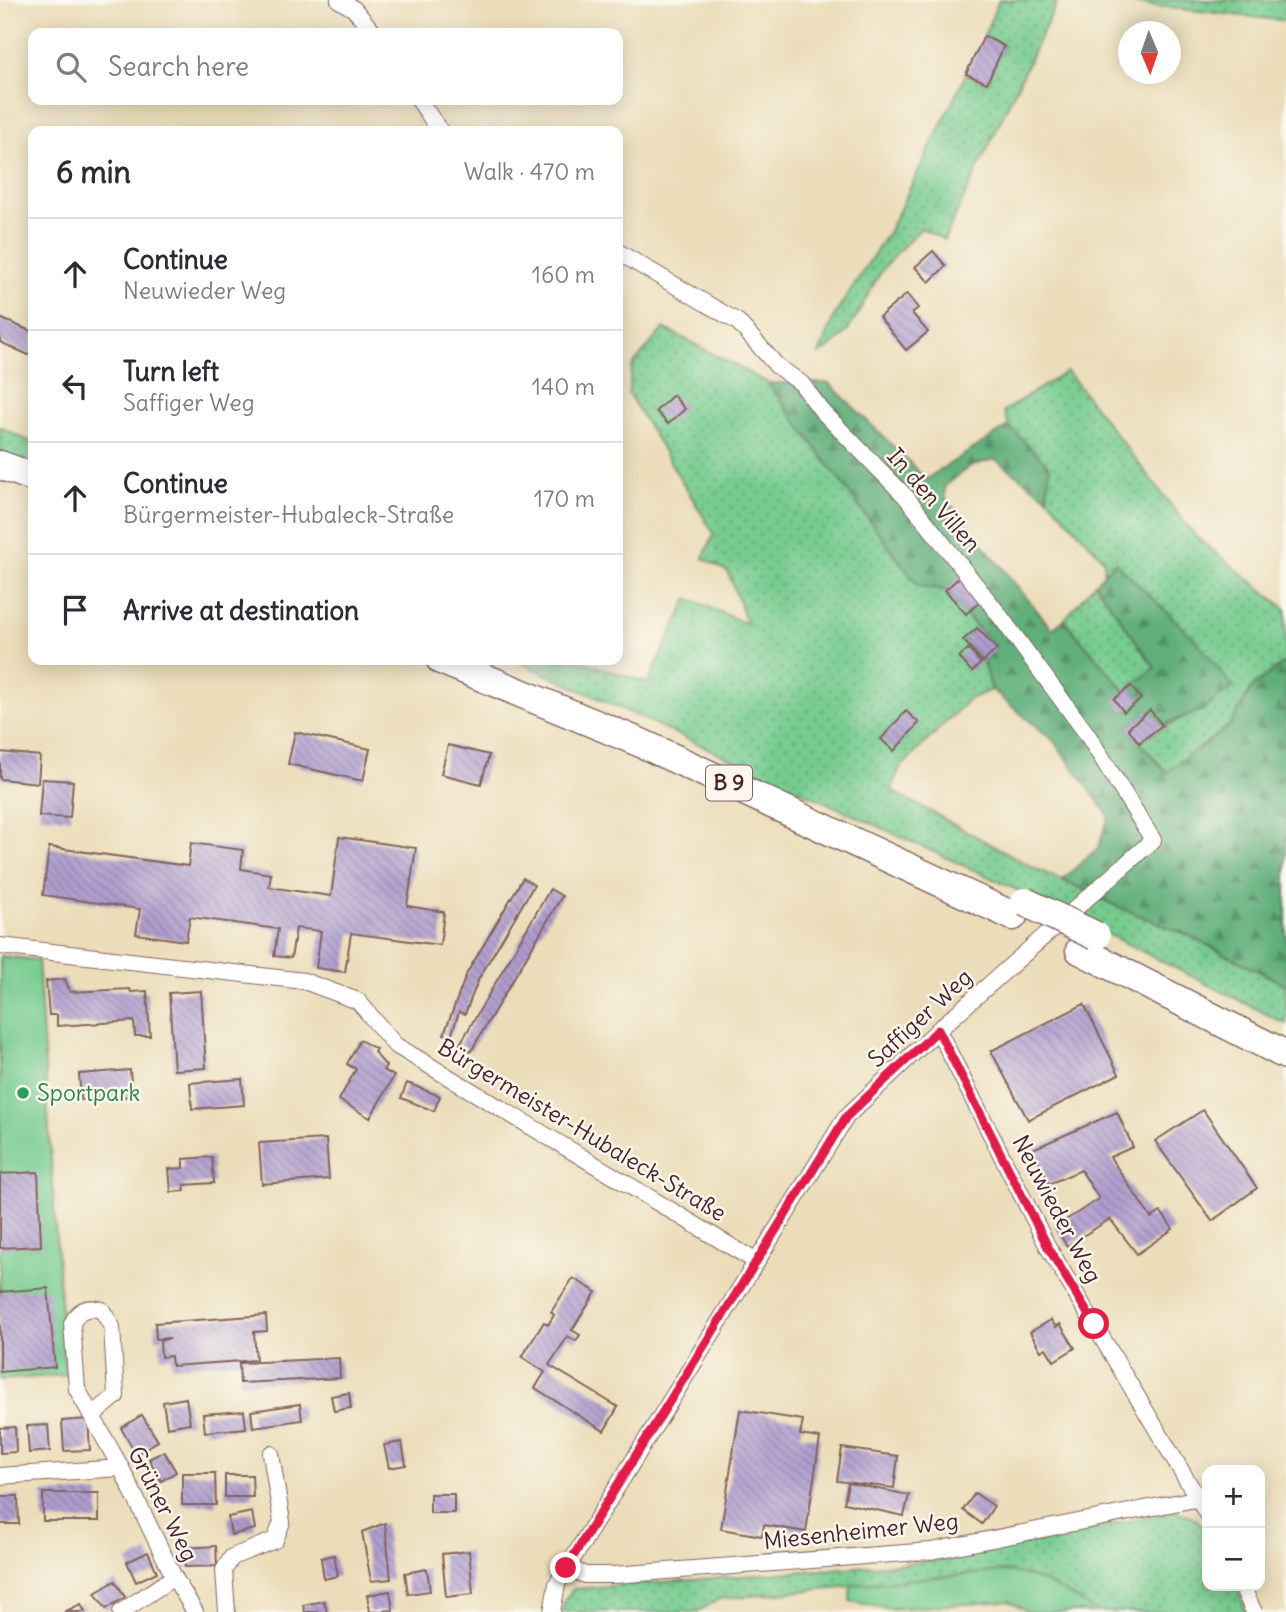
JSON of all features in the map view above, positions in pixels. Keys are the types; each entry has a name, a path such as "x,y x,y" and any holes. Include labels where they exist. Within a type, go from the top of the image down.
{"highway":[{"path":"0,465 28,476"},
{"path":"0,485 28,496"},
{"name":"B 9","path":"454,665 654,749 1019,909"},
{"name":"B 9","path":"503,665 653,727 1088,943 1286,1034"},
{"name":"B 9","path":"1088,943 1286,1055"}],"street":[{"path":"340,0 354,9 370,28"},
{"path":"422,105 437,126"},
{"name":"In den Villen","path":"623,255 738,322 777,366 802,383 822,411 906,497 995,608 1087,734 1153,840"},
{"name":"Saffiger Weg","path":"757,1262 846,1117 938,1030 1153,840"},
{"name":"Bürgermeister-Hubaleck-Straße","path":"0,946 296,979 358,1001 395,1045 757,1262"},
{"name":"Neuwieder Weg","path":"938,1030 1048,1247 1202,1503"},
{"path":"552,1612 557,1584 566,1568 757,1262"},
{"name":"Grüner Weg","path":"93,1415 116,1396 112,1327 102,1310 94,1307 83,1309 75,1315 72,1324 77,1389 121,1468 174,1577 195,1612"},
{"path":"227,1612 225,1570 232,1557 275,1540 282,1522 271,1454"},
{"path":"0,1476 121,1468"},
{"name":"Miesenheimer Weg","path":"566,1568 585,1575 614,1575 931,1551 1200,1499"},
{"path":"121,1612 174,1577"},
{"path":"1244,1591 1254,1612"}],"green space":[{"path":"999,0 1058,0 944,240 921,228 887,264 851,326 832,346 819,354 834,316 889,231 966,74 987,83 1004,46 984,36"},
{"path":"1103,0 1286,0 1286,21"},
{"path":"664,328 768,383 918,586 945,590 977,628 963,641 983,662 992,690 969,699 899,769 892,791 1036,869 1190,936 1286,985 1286,1024 1054,907 526,665 592,665 648,683 688,598 747,624 728,572 703,558 714,534 628,393 632,366"},
{"path":"1067,371 1195,536 1286,609 1286,661 1253,687 1229,726 1167,772 1139,743 1210,703 1233,686 1115,563 1104,574 1104,560 1047,497 1049,467 1009,426 1004,411"},
{"path":"768,383 829,383 926,479 1009,426 1050,467 1047,497 995,459 970,466 945,486 945,498 1052,629 1064,620 1125,691 1140,699 1131,686 1155,668 1095,583 1115,562 1196,640 1233,687 1203,710 1162,725 1150,711 1128,728 1166,772 1229,726 1253,687 1286,661 1286,985 1190,936 1111,904 1063,879 1098,848 1109,816 1053,740 992,690 983,662 996,649 966,614 981,601 961,576 945,590 918,586"},
{"path":"0,427 28,441 28,465 0,456"},
{"path":"1095,583 1155,668 1125,691 1064,620"},
{"name":"Sportpark","path":"0,956 38,960 65,1375 0,1380"},
{"path":"1175,1511 1196,1519 1202,1525 1202,1591 1238,1591 1247,1612 1098,1612 1003,1571 719,1599 697,1612 562,1612 565,1600 573,1589 948,1560"},
{"path":"1003,1571 1041,1581 1098,1612 1029,1612 1009,1601 890,1609 850,1601 851,1585"}],"building":[{"path":"984,36 1004,46 987,83 966,74"},
{"path":"933,251 946,266 929,282 915,267"},
{"path":"907,294 918,308 912,313 928,332 906,350 879,317"},
{"path":"0,318 28,330 28,355 0,342"},
{"path":"673,395 685,409 668,424 656,411"},
{"path":"961,576 982,600 966,614 945,590"},
{"path":"977,628 997,649 983,662 963,640"},
{"path":"968,649 981,663 972,672 959,657"},
{"path":"1131,686 1141,699 1124,712 1114,699"},
{"path":"1150,710 1162,725 1139,743 1128,728"},
{"path":"906,711 919,723 894,751 881,739"},
{"path":"295,732 370,749 363,781 288,764"},
{"path":"448,745 489,755 481,784 441,774"},
{"path":"0,752 40,756 38,783 0,779"},
{"path":"42,779 73,781 70,818 39,816"},
{"path":"339,837 416,848 407,906 444,912 440,945 351,933 345,972 316,968 321,931 296,928 291,958 274,956 278,929 190,917 186,941 136,934 140,909 43,895 49,847 188,866 191,843 243,850 241,869 271,874 269,887 331,896"},
{"path":"523,878 534,885 479,978 465,1014 459,1012 451,1036 444,1034 467,973"},
{"path":"550,889 562,896 471,1051 460,1044"},
{"path":"65,979 70,992 130,989 131,992 147,991 150,1036 135,1036 134,1021 57,1026 57,1015 49,1015 46,981"},
{"path":"201,991 206,1068 174,1070 169,993"},
{"path":"1084,1004 1119,1074 1028,1120 991,1051"},
{"path":"360,1040 376,1049 374,1052 386,1066 383,1070 394,1076 370,1118 339,1100 356,1069 347,1064"},
{"path":"130,1070 132,1096 81,1100 79,1074"},
{"path":"242,1079 244,1105 192,1109 190,1083"},
{"path":"407,1083 440,1096 434,1111 401,1098"},
{"path":"1203,1110 1257,1188 1212,1221 1155,1141"},
{"path":"1117,1112 1133,1147 1110,1157 1151,1218 1161,1212 1173,1229 1137,1254 1110,1219 1067,1246 1055,1227 1099,1199 1081,1170 1049,1184 1033,1149"},
{"path":"326,1139 329,1179 262,1184 259,1143"},
{"path":"212,1157 214,1183 184,1185 185,1191 171,1192 169,1169 183,1168 183,1159"},
{"path":"38,1172 41,1246 0,1248 0,1174"},
{"path":"573,1278 596,1292 572,1330 580,1335 576,1341 568,1336 549,1365 618,1407 604,1431 535,1388 545,1372 522,1357 544,1322 548,1325 554,1315 551,1312"},
{"path":"48,1288 55,1367 0,1372 0,1292"},
{"path":"266,1315 267,1331 254,1332 256,1360 172,1366 171,1356 161,1357 160,1341 170,1338 156,1339 155,1323"},
{"path":"1051,1320 1056,1327 1060,1324 1075,1348 1054,1361 1046,1348 1041,1351 1030,1332"},
{"path":"339,1358 340,1378 240,1383 239,1363"},
{"path":"349,1393 351,1408 334,1411 331,1396"},
{"path":"186,1398 190,1423 167,1427 163,1402"},
{"path":"300,1404 302,1420 253,1427 251,1411"},
{"path":"740,1410 803,1420 800,1435 820,1438 806,1532 764,1525 762,1536 721,1529"},
{"path":"244,1411 246,1428 205,1432 203,1414"},
{"path":"142,1415 158,1441 136,1454 121,1428"},
{"path":"88,1419 90,1450 64,1451 62,1421"},
{"path":"48,1425 50,1451 29,1453 27,1426"},
{"path":"15,1427 16,1452 0,1453 0,1428"},
{"path":"402,1442 406,1465 389,1468 384,1445"},
{"path":"842,1448 898,1456 894,1488 837,1481"},
{"path":"164,1451 176,1472 161,1481 149,1459"},
{"path":"182,1473 215,1473 216,1505 182,1505"},
{"path":"225,1475 252,1475 253,1497 225,1497"},
{"path":"848,1483 909,1495 904,1516 844,1503"},
{"path":"43,1493 99,1493 99,1521 43,1521"},
{"path":"975,1493 994,1506 982,1524 963,1510"},
{"path":"430,1494 454,1494 454,1513 430,1513"},
{"path":"0,1496 18,1496 19,1524 0,1524"},
{"path":"252,1512 255,1529 231,1535 228,1517"},
{"path":"385,1523 391,1579 371,1581 362,1532"},
{"path":"216,1546 217,1566 185,1567 184,1548"},
{"path":"469,1551 473,1594 446,1597 442,1554"},
{"path":"148,1552 157,1572 136,1582 127,1562"},
{"path":"334,1555 338,1576 324,1579 321,1558"},
{"path":"427,1569 430,1591 408,1594 405,1573"},
{"path":"115,1581 125,1597 106,1609 95,1593"},
{"path":"390,1591 393,1610 370,1612 367,1595"},
{"path":"324,1601 327,1612 305,1612 303,1605"},
{"path":"81,1604 85,1612 64,1612"}],"place":[{"name":"Sportpark","path":"23,1093"}],"route":[{"path":"566,1568 846,1117 938,1030 1048,1247 1094,1324"}]}
